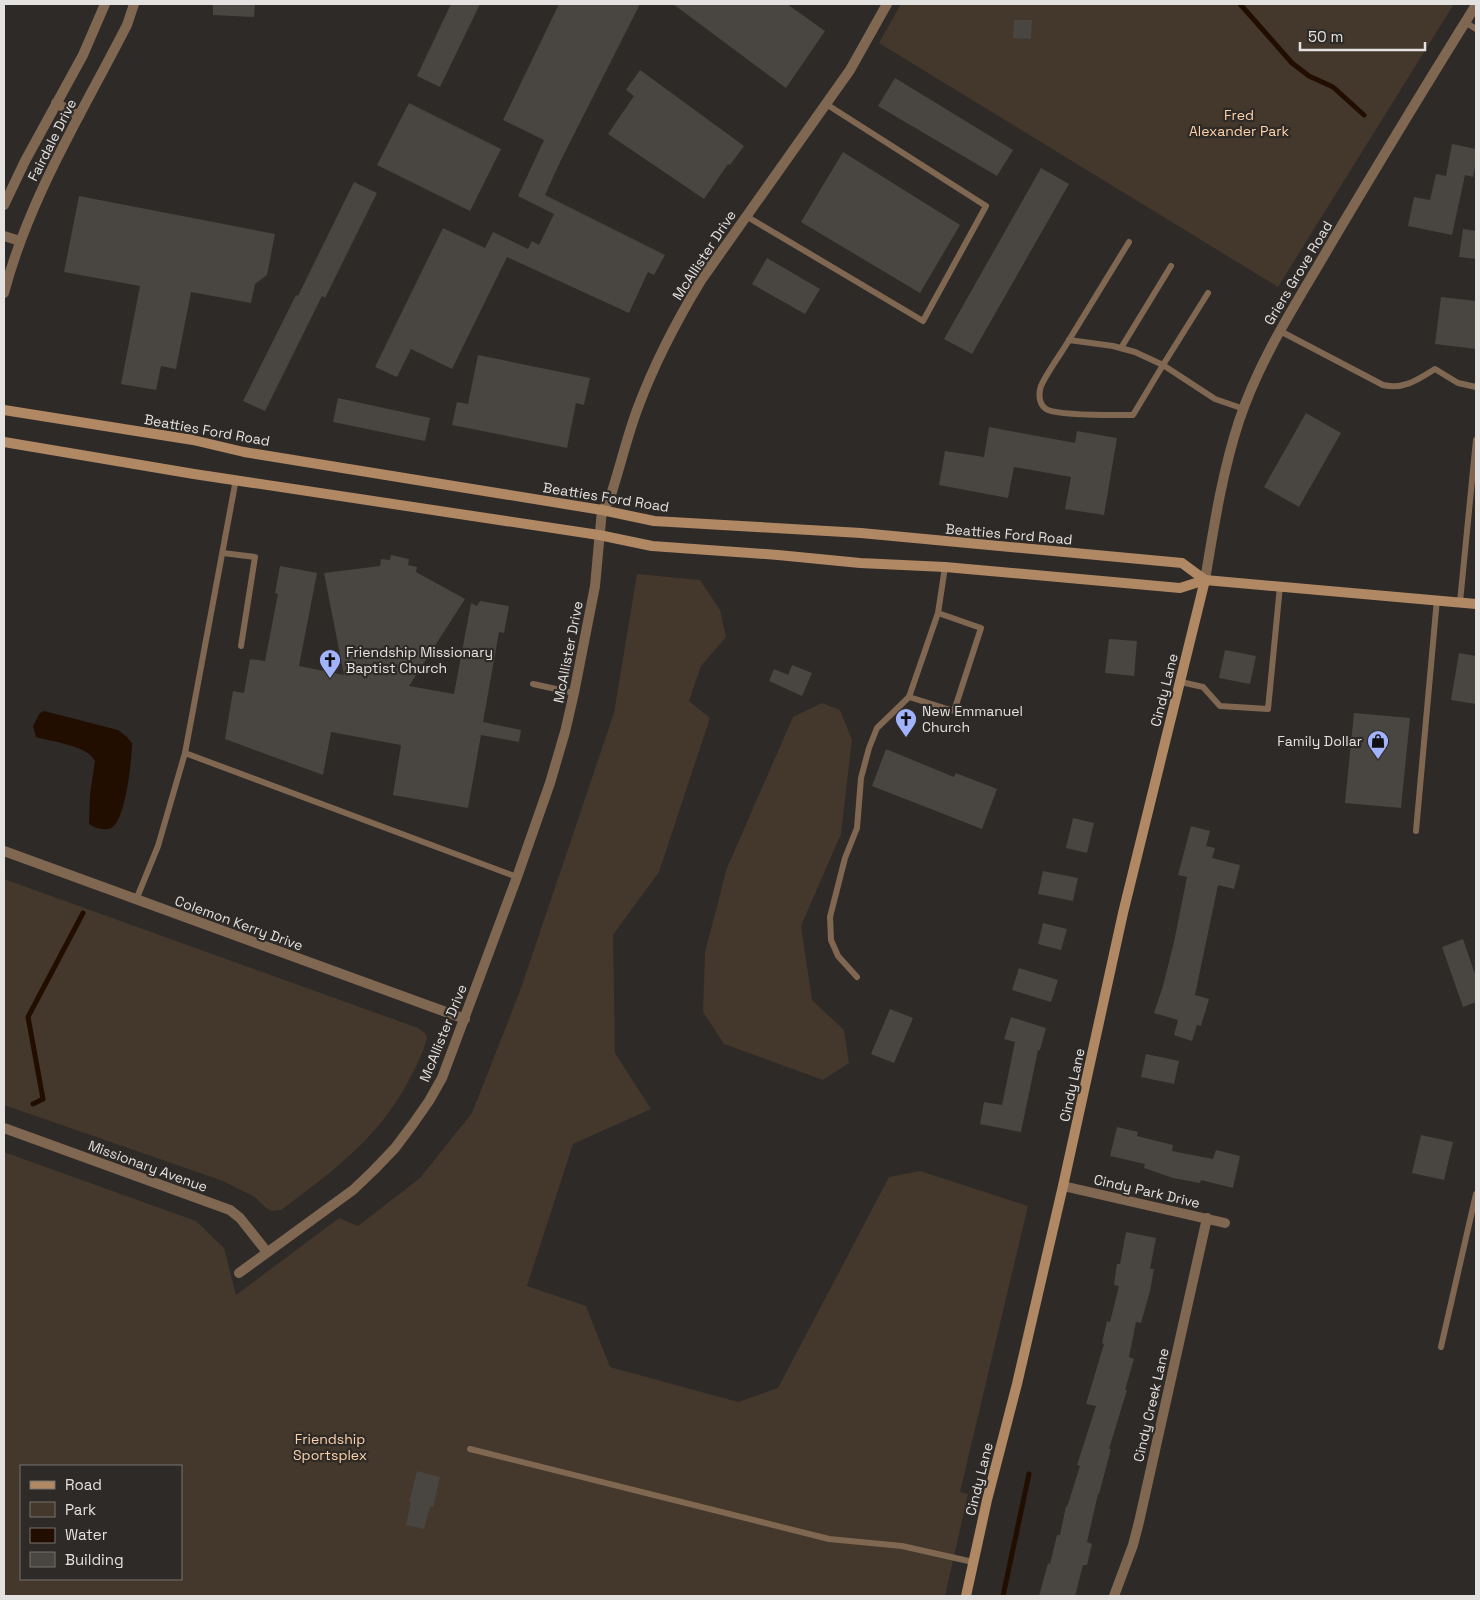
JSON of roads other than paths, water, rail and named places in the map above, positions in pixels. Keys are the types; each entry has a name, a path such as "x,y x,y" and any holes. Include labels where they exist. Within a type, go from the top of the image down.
{"main road":[{"name":"Beatties Ford Road","path":"4,410 192,440 244,452 602,510 654,521 861,533 1182,563 1206,580"},
{"path":"4,442 661,546 860,563 945,567 1180,588 1206,580 1437,599 1476,604"},
{"name":"Cindy Lane","path":"966,1596 1018,1384 1123,913 1206,580"}],"street":[{"name":"Fairdale Drive","path":"4,202 24,161 83,55 106,4"},
{"name":"Fairdale Drive","path":"4,293 12,264 31,212 127,25 134,4"},
{"name":"McAllister Drive","path":"239,1272 352,1190 394,1148 429,1101 442,1078 550,783 574,693 595,586 602,510 609,501 637,410 665,346 702,279 850,70 887,4"},
{"name":"Griers Grove Road","path":"1206,580 1223,477 1244,409 1258,372 1280,331 1397,133 1476,5"},
{"path":"56,103 79,116"},
{"path":"4,236 20,241"},
{"name":"Colemon Kerry Drive","path":"4,851 465,1019"},
{"name":"Missionary Avenue","path":"4,1128 230,1210 240,1218 267,1252"},
{"name":"Cindy Park Drive","path":"1063,1186 1226,1222"},
{"name":"Cindy Creek Lane","path":"1114,1596 1139,1522 1207,1218"}],"lane":[{"path":"1465,22 1476,29"},
{"path":"746,216 923,321 986,206 826,104"},
{"path":"1129,242 1041,387 1039,398 1043,406 1049,410 1068,413 1133,416 1208,293"},
{"path":"1121,348 1170,266"},
{"path":"1280,331 1383,385 1393,388 1408,385 1435,369 1458,383 1476,387"},
{"path":"1069,340 1121,348 1134,352 1163,365 1215,399 1244,409"},
{"path":"1460,602 1476,440"},
{"path":"136,900 158,846 185,753 236,479"},
{"path":"223,553 255,557 241,646"},
{"path":"857,977 838,956 831,940 830,917 845,858 856,828 861,778 869,748 877,728 909,697 938,613 945,567"},
{"path":"1180,682 1203,687 1220,706 1268,709 1280,586"},
{"path":"1416,831 1437,599"},
{"path":"909,697 954,711 981,628 938,613"},
{"path":"533,684 574,693"},
{"path":"185,753 517,877"},
{"path":"1441,1347 1476,1194"},
{"path":"470,1449 828,1539 902,1546 973,1562"}],"water":[{"path":"44,711 118,730 132,743 131,762 124,802 121,814 111,828 100,829 89,824 90,795 95,761 91,756 77,748 36,737 33,726 40,713"}],"waterway":[{"path":"1240,4 1292,63 1309,76 1333,87 1364,115"},
{"path":"33,1104 43,1099 28,1017 83,913"},
{"path":"1003,1596 1029,1474"}],"place":[{"name":"Friendship Missionary Baptist Church","path":"330,679"},
{"name":"New Emmanuel Church","path":"906,738"},
{"name":"Family Dollar","path":"1378,760"}],"park label":[{"name":"Fred Alexander Park","path":"1239,124"},
{"name":"Friendship Sportsplex","path":"330,1448"}]}
